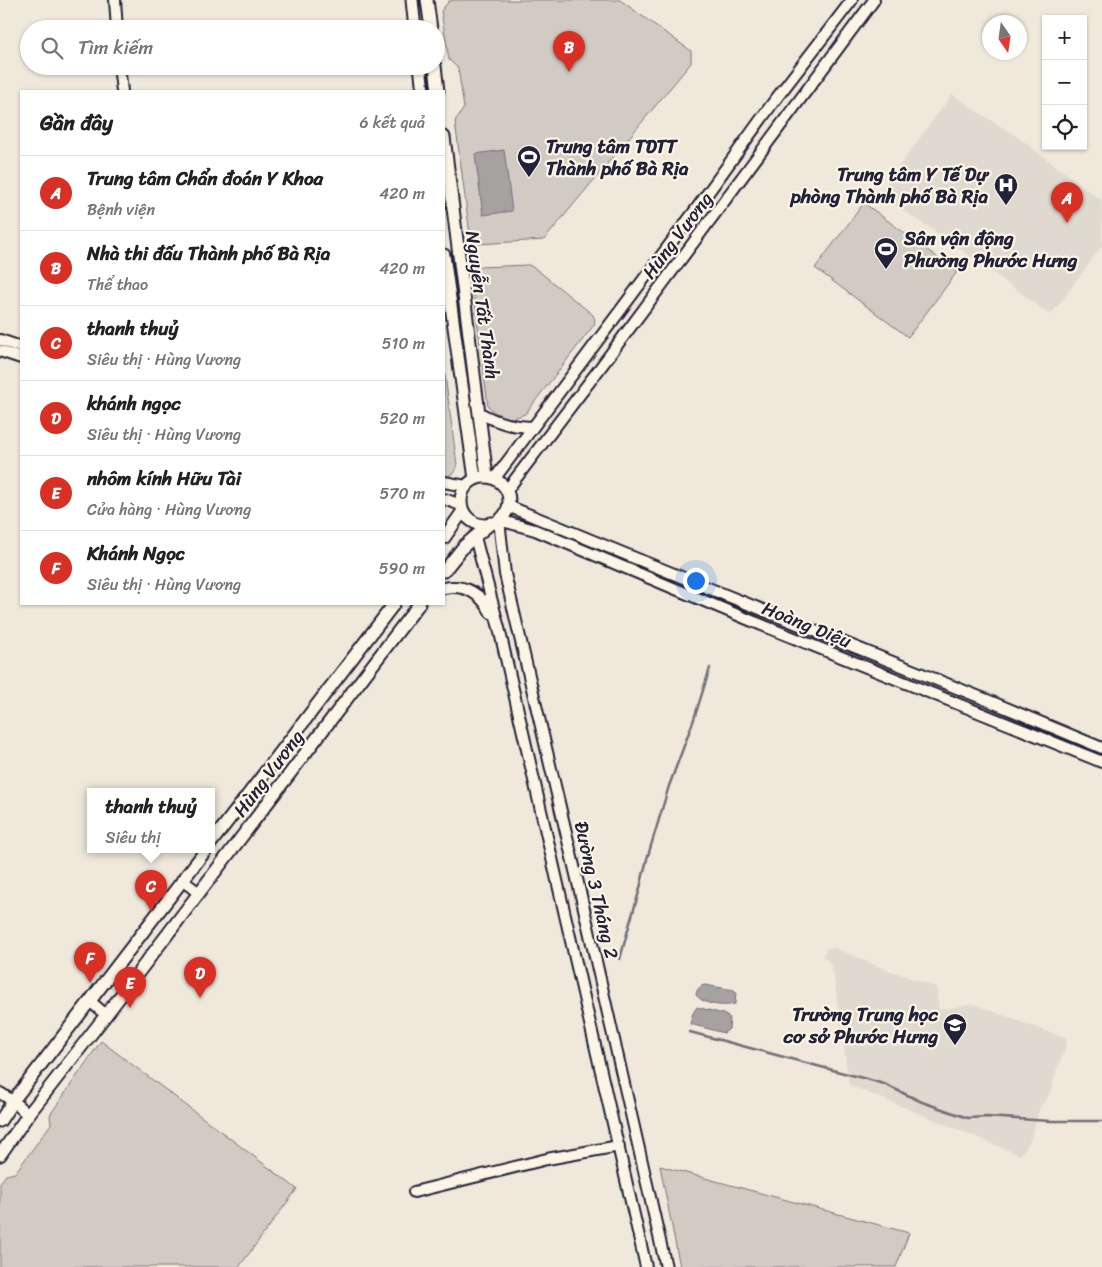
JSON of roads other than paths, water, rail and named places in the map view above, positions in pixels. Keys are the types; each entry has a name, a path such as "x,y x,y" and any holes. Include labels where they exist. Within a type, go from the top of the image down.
{"main road":[{"path":"115,0 116,20"},
{"path":"412,0 414,20"},
{"path":"427,0 429,20"},
{"name":"Hùng Vương","path":"491,478 532,427 697,208 772,104 852,0"},
{"name":"Hùng Vương","path":"507,490 874,0"},
{"path":"120,75 122,90"},
{"path":"421,75 423,90"},
{"path":"436,75 438,90"},
{"name":"Nguyễn Tất Thành","path":"445,145 480,413 491,478"},
{"name":"Nguyễn Tất Thành","path":"445,263 470,482"},
{"path":"0,340 20,347"},
{"path":"0,351 20,358"},
{"path":"480,413 509,426 532,427"},
{"path":"445,482 470,482 491,478 502,483 509,497 505,514 464,546 445,570"},
{"path":"470,482 462,494 464,511 475,537"},
{"path":"445,500 464,511 473,522 482,525 495,522"},
{"name":"Hoàng Diệu","path":"508,506 1102,748"},
{"path":"445,537 464,511"},
{"name":"Hoàng Diệu","path":"495,522 535,530 752,621 1102,762"},
{"name":"Đường 3 Tháng 2","path":"495,522 505,574 666,1267"},
{"name":"Đường 3 Tháng 2","path":"475,537 499,628 646,1267"},
{"path":"445,588 464,588 478,595 487,605 499,628"},
{"name":"Hùng Vương","path":"215,838 393,605"},
{"name":"Hùng Vương","path":"0,1155 28,1115 418,605"},
{"path":"913,686 918,672"},
{"path":"0,1121 204,853"},
{"path":"182,880 199,893"},
{"path":"91,1002 106,1015"},
{"path":"0,1093 28,1115"},
{"path":"414,1192 547,1159 619,1146"}],"waterway":[{"path":"620,959 669,786 694,719 710,668"},
{"path":"690,1032 884,1084 922,1102 968,1118 1102,1121"}],"place":[{"name":"Nhà thi đấu Thành phố Bà Rịa","path":"569,72"},
{"name":"Trung tâm TDTT Thành phố Bà Rịa","path":"529,178"},
{"name":"Trung tâm Y Tế Dự phòng Thành phố Bà Rịa","path":"1006,206"},
{"name":"Trung tâm Chẩn đoán Y Khoa","path":"1067,223"},
{"name":"Sân vận động Phường Phước Hưng","path":"886,270"},
{"name":"thanh thuỷ","path":"151,911"},
{"name":"Khánh Ngọc","path":"90,983"},
{"name":"khánh ngọc","path":"200,998"},
{"name":"nhôm kính Hữu Tài","path":"130,1008"},
{"name":"Trường Trung học cơ sở Phước Hưng","path":"955,1046"}]}
